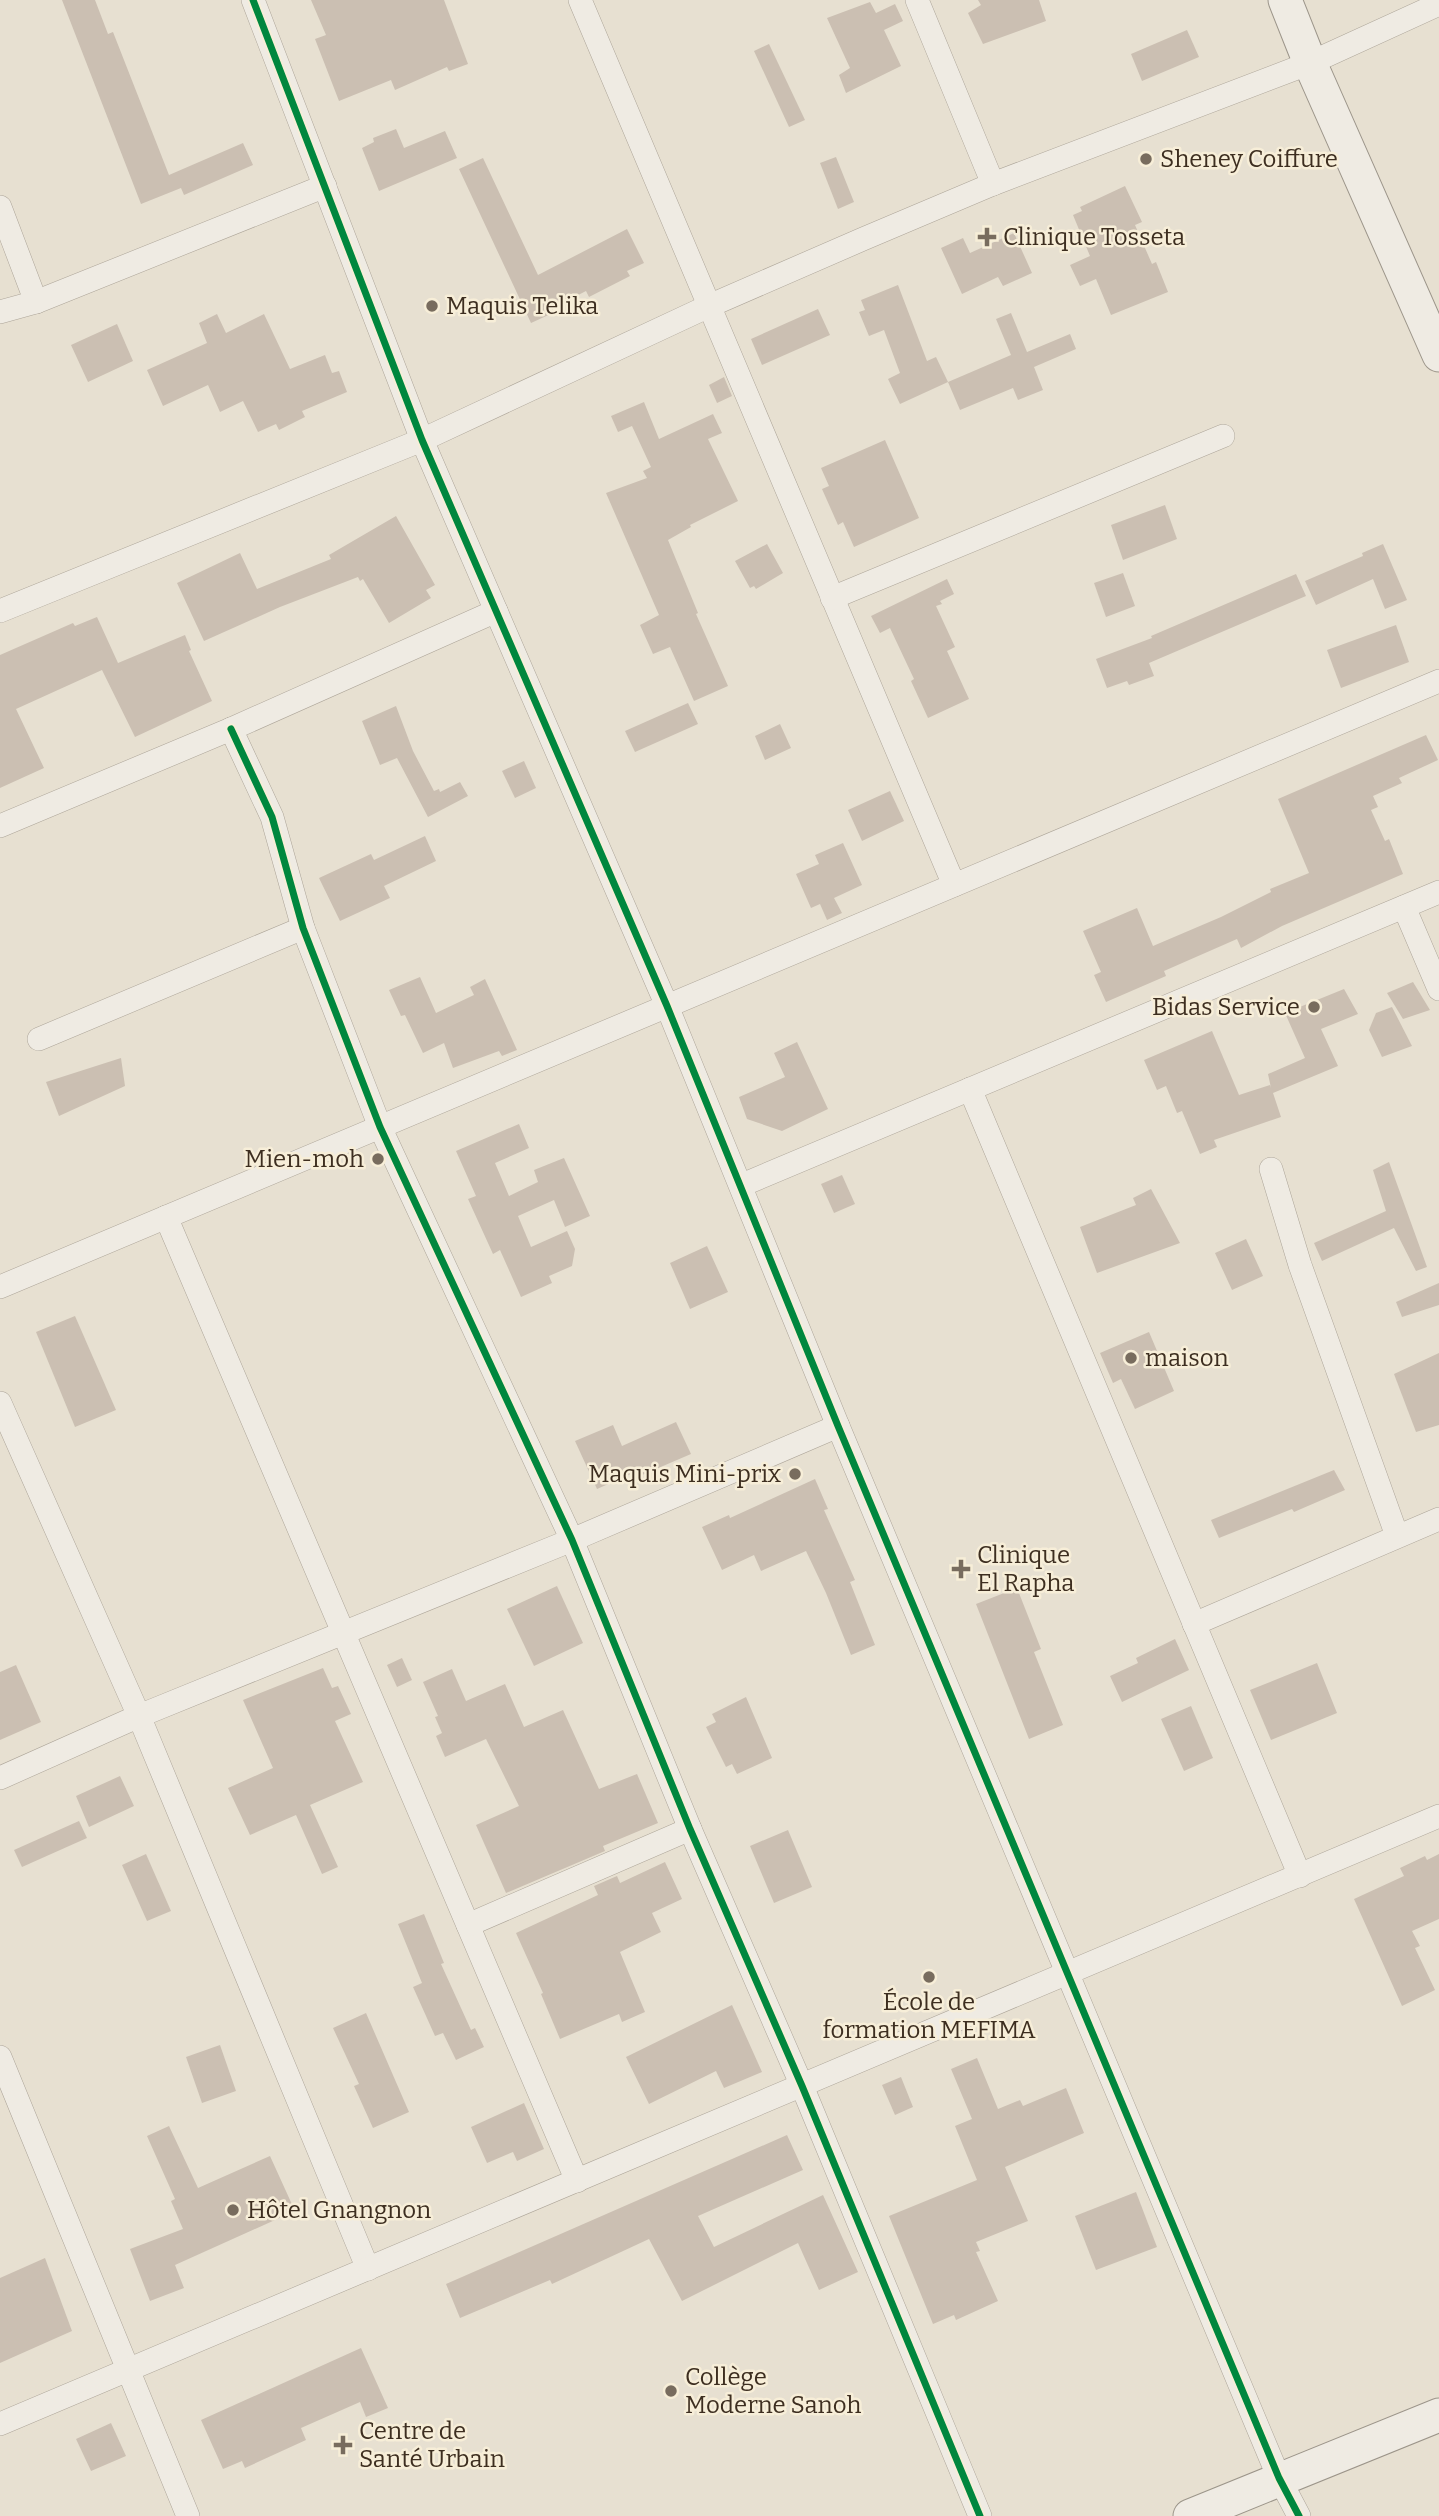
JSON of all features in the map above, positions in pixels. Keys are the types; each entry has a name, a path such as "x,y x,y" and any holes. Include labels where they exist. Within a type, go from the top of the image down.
{"street":[{"path":"253,0 422,440 667,1006 838,1426 1279,2478 1299,2516"},
{"path":"580,0 954,885"},
{"path":"917,0 993,184"},
{"path":"1285,0 1310,63 1439,355"},
{"path":"0,611 422,440 709,306 993,184 1310,63 1439,4"},
{"path":"0,312 36,302 325,186"},
{"path":"0,207 36,302"},
{"path":"832,598 1223,436"},
{"path":"0,826 231,729 496,611"},
{"path":"0,1287 1439,681"},
{"path":"231,729 272,817 303,928 380,1127 572,1539 690,1829 802,2086 980,2516"},
{"path":"742,1185 1439,892"},
{"path":"1404,907 1439,989"},
{"path":"39,1039 303,928"},
{"path":"970,1089 1300,1876"},
{"path":"1271,1169 1300,1265 1397,1536"},
{"path":"166,1217 577,2181"},
{"path":"0,1403 139,1716 368,2269"},
{"path":"0,1778 139,1716 572,1539 838,1426"},
{"path":"1194,1623 1439,1519"},
{"path":"0,2424 1439,1816"},
{"path":"468,1924 690,1829"},
{"path":"0,2057 188,2516"},
{"path":"1189,2516 1439,2415"}],"building":[{"path":"62,0 95,0 108,34 113,32 169,175 243,143 253,165 184,195 181,188 141,204"},
{"path":"311,0 444,0 468,64 449,71 447,67 395,90 391,80 339,101 315,39 326,35"},
{"path":"978,0 1039,0 1046,21 983,44 968,13 981,5"},
{"path":"870,2 876,13 895,4 903,21 884,30 901,66 846,93 839,75 850,68 827,18"},
{"path":"1187,30 1199,57 1142,81 1131,54"},
{"path":"769,44 805,120 789,127 754,51"},
{"path":"396,129 404,148 445,131 457,158 379,191 362,148 374,142 373,138"},
{"path":"836,157 854,202 838,209 820,163"},
{"path":"483,158 538,275 627,229 644,263 627,271 630,276 589,297 586,291 553,308 555,312 531,323 459,169"},
{"path":"1125,186 1142,222 1135,225 1152,264 1156,262 1168,292 1111,315 1096,279 1080,286 1070,265 1090,256 1073,215 1082,211 1080,207"},
{"path":"1014,233 1032,273 1003,286 998,277 962,294 941,248 963,238 970,253"},
{"path":"898,285 927,361 936,357 948,382 900,404 888,379 900,373 884,330 869,336 859,312 865,310 861,300"},
{"path":"818,309 830,335 762,365 751,339"},
{"path":"1011,313 1027,352 1070,334 1076,349 1034,367 1043,390 1018,400 1013,388 960,410 948,382 1011,355 996,319"},
{"path":"217,314 226,333 264,314 290,369 325,355 332,373 339,371 347,392 302,411 305,417 279,430 276,424 258,432 243,401 220,412 208,385 163,406 147,370 207,343 199,323"},
{"path":"117,324 133,361 88,382 71,345"},
{"path":"724,377 732,396 717,403 709,385"},
{"path":"644,402 659,439 713,414 722,433 708,439 738,501 690,525 691,527 668,540 698,613 696,614 728,686 694,701 670,647 653,654 640,625 659,615 606,493 647,478 643,471 651,467 632,426 618,432 611,416"},
{"path":"885,440 919,518 854,547 843,522 838,525 822,489 829,486 821,468"},
{"path":"1165,505 1177,539 1123,560 1111,525"},
{"path":"396,516 435,585 426,590 431,598 389,623 363,579 360,581 358,577 280,607 204,641 177,583 240,553 257,589 331,559 329,555"},
{"path":"767,544 783,573 756,589 754,586 750,588 735,561"},
{"path":"1383,544 1407,600 1385,609 1373,579 1316,605 1305,581 1363,556 1362,553"},
{"path":"1123,573 1135,606 1106,617 1094,583"},
{"path":"1296,574 1306,596 1149,663 1154,676 1129,685 1127,681 1107,688 1096,659 1152,638 1151,636"},
{"path":"947,579 954,594 936,606 955,647 947,651 969,699 928,718 911,681 914,679 890,628 880,633 871,616"},
{"path":"97,617 118,663 185,635 191,650 189,651 212,701 135,737 102,670 16,709 44,768 0,788 0,655 73,623 75,626"},
{"path":"1396,625 1409,662 1341,688 1327,650"},
{"path":"688,703 698,724 635,752 625,731"},
{"path":"396,706 413,751 434,791 439,789 440,792 460,782 468,796 428,817 397,758 380,765 362,721"},
{"path":"780,724 791,748 765,760 755,736"},
{"path":"1426,735 1438,760 1399,778 1402,783 1373,796 1378,807 1371,810 1385,841 1389,839 1403,874 1282,926 1241,948 1237,939 1164,971 1166,976 1106,1002 1094,975 1101,972 1083,931 1137,908 1153,946 1221,917 1271,892 1270,889 1309,873 1278,799"},
{"path":"524,761 536,788 515,798 502,771"},
{"path":"890,791 904,821 862,841 848,810"},
{"path":"425,836 436,861 384,886 390,898 340,921 319,878 371,854 374,860"},
{"path":"843,843 862,885 834,898 842,913 827,920 820,904 811,908 796,874 819,864 815,855"},
{"path":"420,977 436,1013 474,995 470,987 485,979 517,1050 502,1056 499,1051 453,1068 444,1043 423,1053 405,1015 401,1016 389,990"},
{"path":"1413,982 1430,1010 1403,1019 1387,993"},
{"path":"1344,989 1358,1014 1321,1029 1338,1066 1273,1093 1281,1117 1214,1140 1217,1147 1200,1154 1182,1111 1177,1113 1166,1086 1157,1090 1144,1060 1212,1031 1239,1095 1270,1085 1271,1088 1268,1074 1305,1058 1285,1013"},
{"path":"1392,1007 1412,1046 1382,1057 1369,1030 1376,1013"},
{"path":"797,1042 828,1109 782,1131 747,1119 739,1097 785,1077 774,1053"},
{"path":"121,1058 125,1086 59,1116 46,1082"},
{"path":"519,1124 529,1148 495,1163 509,1196 538,1182 534,1170 564,1158 590,1216 565,1227 554,1200 518,1216 531,1247 567,1231 575,1249 572,1266 549,1276 552,1283 521,1297 500,1250 493,1254 468,1199 476,1196 456,1151"},
{"path":"1389,1162 1427,1267 1416,1271 1394,1228 1322,1261 1314,1243 1386,1211 1373,1170"},
{"path":"842,1175 855,1204 834,1213 821,1184"},
{"path":"1151,1189 1180,1243 1097,1273 1080,1227 1136,1205 1133,1198"},
{"path":"1246,1239 1263,1276 1232,1290 1215,1253"},
{"path":"707,1246 728,1292 690,1309 670,1263"},
{"path":"1439,1283 1439,1305 1402,1317 1396,1302"},
{"path":"75,1316 116,1410 75,1427 36,1332"},
{"path":"1149,1332 1174,1391 1135,1409 1121,1379 1113,1383 1100,1353"},
{"path":"1439,1353 1439,1425 1416,1432 1394,1374"},
{"path":"676,1422 691,1454 642,1475 640,1470 597,1489 575,1441 613,1425 622,1446"},
{"path":"1334,1470 1345,1490 1294,1512 1292,1509 1219,1538 1211,1520"},
{"path":"815,1479 828,1509 824,1510 855,1580 850,1582 875,1645 851,1655 806,1551 761,1571 754,1555 722,1570 702,1527 729,1515 730,1518"},
{"path":"557,1586 583,1643 534,1666 507,1609"},
{"path":"1017,1588 1041,1649 1034,1652 1063,1725 1029,1739 976,1604"},
{"path":"1175,1639 1189,1670 1122,1702 1110,1676 1138,1663 1136,1658"},
{"path":"402,1658 412,1680 397,1687 387,1665"},
{"path":"1317,1663 1337,1713 1271,1740 1250,1690"},
{"path":"16,1665 41,1722 0,1740 0,1672"},
{"path":"323,1668 332,1688 338,1686 351,1714 335,1721 363,1782 310,1805 338,1867 322,1874 296,1815 250,1835 228,1788 273,1768 243,1700"},
{"path":"452,1669 466,1701 505,1684 524,1727 563,1710 599,1789 637,1774 658,1823 603,1846 605,1851 506,1893 476,1825 519,1806 486,1739 445,1757 436,1736 442,1733 435,1717 438,1716 423,1682"},
{"path":"746,1697 772,1758 737,1774 732,1764 726,1767 706,1727 716,1722 712,1714"},
{"path":"1191,1706 1213,1758 1184,1771 1161,1719"},
{"path":"120,1776 134,1806 89,1827 76,1796"},
{"path":"79,1821 87,1838 22,1867 14,1850"},
{"path":"788,1830 812,1887 774,1903 750,1846"},
{"path":"146,1854 171,1911 147,1921 122,1865"},
{"path":"1439,1854 1439,1919 1412,1931 1420,1946 1415,1948 1435,1990 1402,2006 1354,1899 1404,1876 1400,1868 1425,1856 1427,1860"},
{"path":"665,1862 682,1899 652,1913 661,1932 620,1952 645,2012 622,2022 619,2014 560,2039 516,1933 598,1895 594,1886 617,1876 620,1883"},
{"path":"424,1914 444,1963 441,1964 471,2030 475,2028 484,2047 456,2060 443,2033 435,2036 413,1987 422,1983 398,1924"},
{"path":"732,2005 762,2072 724,2088 716,2071 649,2104 626,2057"},
{"path":"366,2013 409,2112 373,2128 354,2086 359,2084 333,2028"},
{"path":"220,2045 236,2091 202,2103 186,2057"},
{"path":"977,2058 998,2109 1020,2100 1023,2106 1066,2088 1084,2133 1005,2167 1028,2221 976,2242 980,2251 976,2252 998,2301 956,2320 954,2315 933,2324 889,2216 977,2180 955,2126 972,2119 951,2069"},
{"path":"901,2077 913,2107 895,2115 882,2085"},
{"path":"524,2103 544,2149 517,2161 513,2152 487,2163 471,2127"},
{"path":"169,2126 198,2188 270,2156 295,2211 175,2265 184,2288 150,2301 130,2249 183,2229 171,2201 175,2199 147,2136"},
{"path":"787,2135 803,2170 698,2216 714,2247 823,2195 858,2272 819,2290 798,2243 682,2301 649,2239 552,2284 550,2280 460,2318 446,2284"},
{"path":"1136,2192 1157,2247 1096,2270 1075,2216"},
{"path":"45,2258 72,2331 0,2363 0,2278"},
{"path":"361,2348 388,2408 366,2417 360,2402 301,2428 306,2440 245,2468 242,2461 223,2469 201,2420"},
{"path":"111,2423 126,2456 91,2471 76,2439"}],"cycle path":[{"path":"253,0 422,440 667,1006 838,1426 1279,2478 1299,2516"},
{"path":"231,729 272,817 303,928 380,1127 572,1540 690,1829 802,2086 980,2516"}],"place":[{"name":"Sheney Coiffure","path":"1146,159"},
{"name":"Clinique Tosseta","path":"987,237"},
{"name":"Maquis Telika","path":"432,306"},
{"name":"Bidas Service","path":"1314,1007"},
{"name":"Mien-moh","path":"378,1159"},
{"name":"maison","path":"1131,1358"},
{"name":"Maquis Mini-prix","path":"795,1474"},
{"name":"Clinique El Rapha","path":"961,1569"},
{"name":"École de formation MEFIMA","path":"929,1977"},
{"name":"Hôtel Gnangnon","path":"233,2210"},
{"name":"Collège Moderne Sanoh","path":"671,2391"},
{"name":"Centre de Santé Urbain","path":"343,2445"}]}
